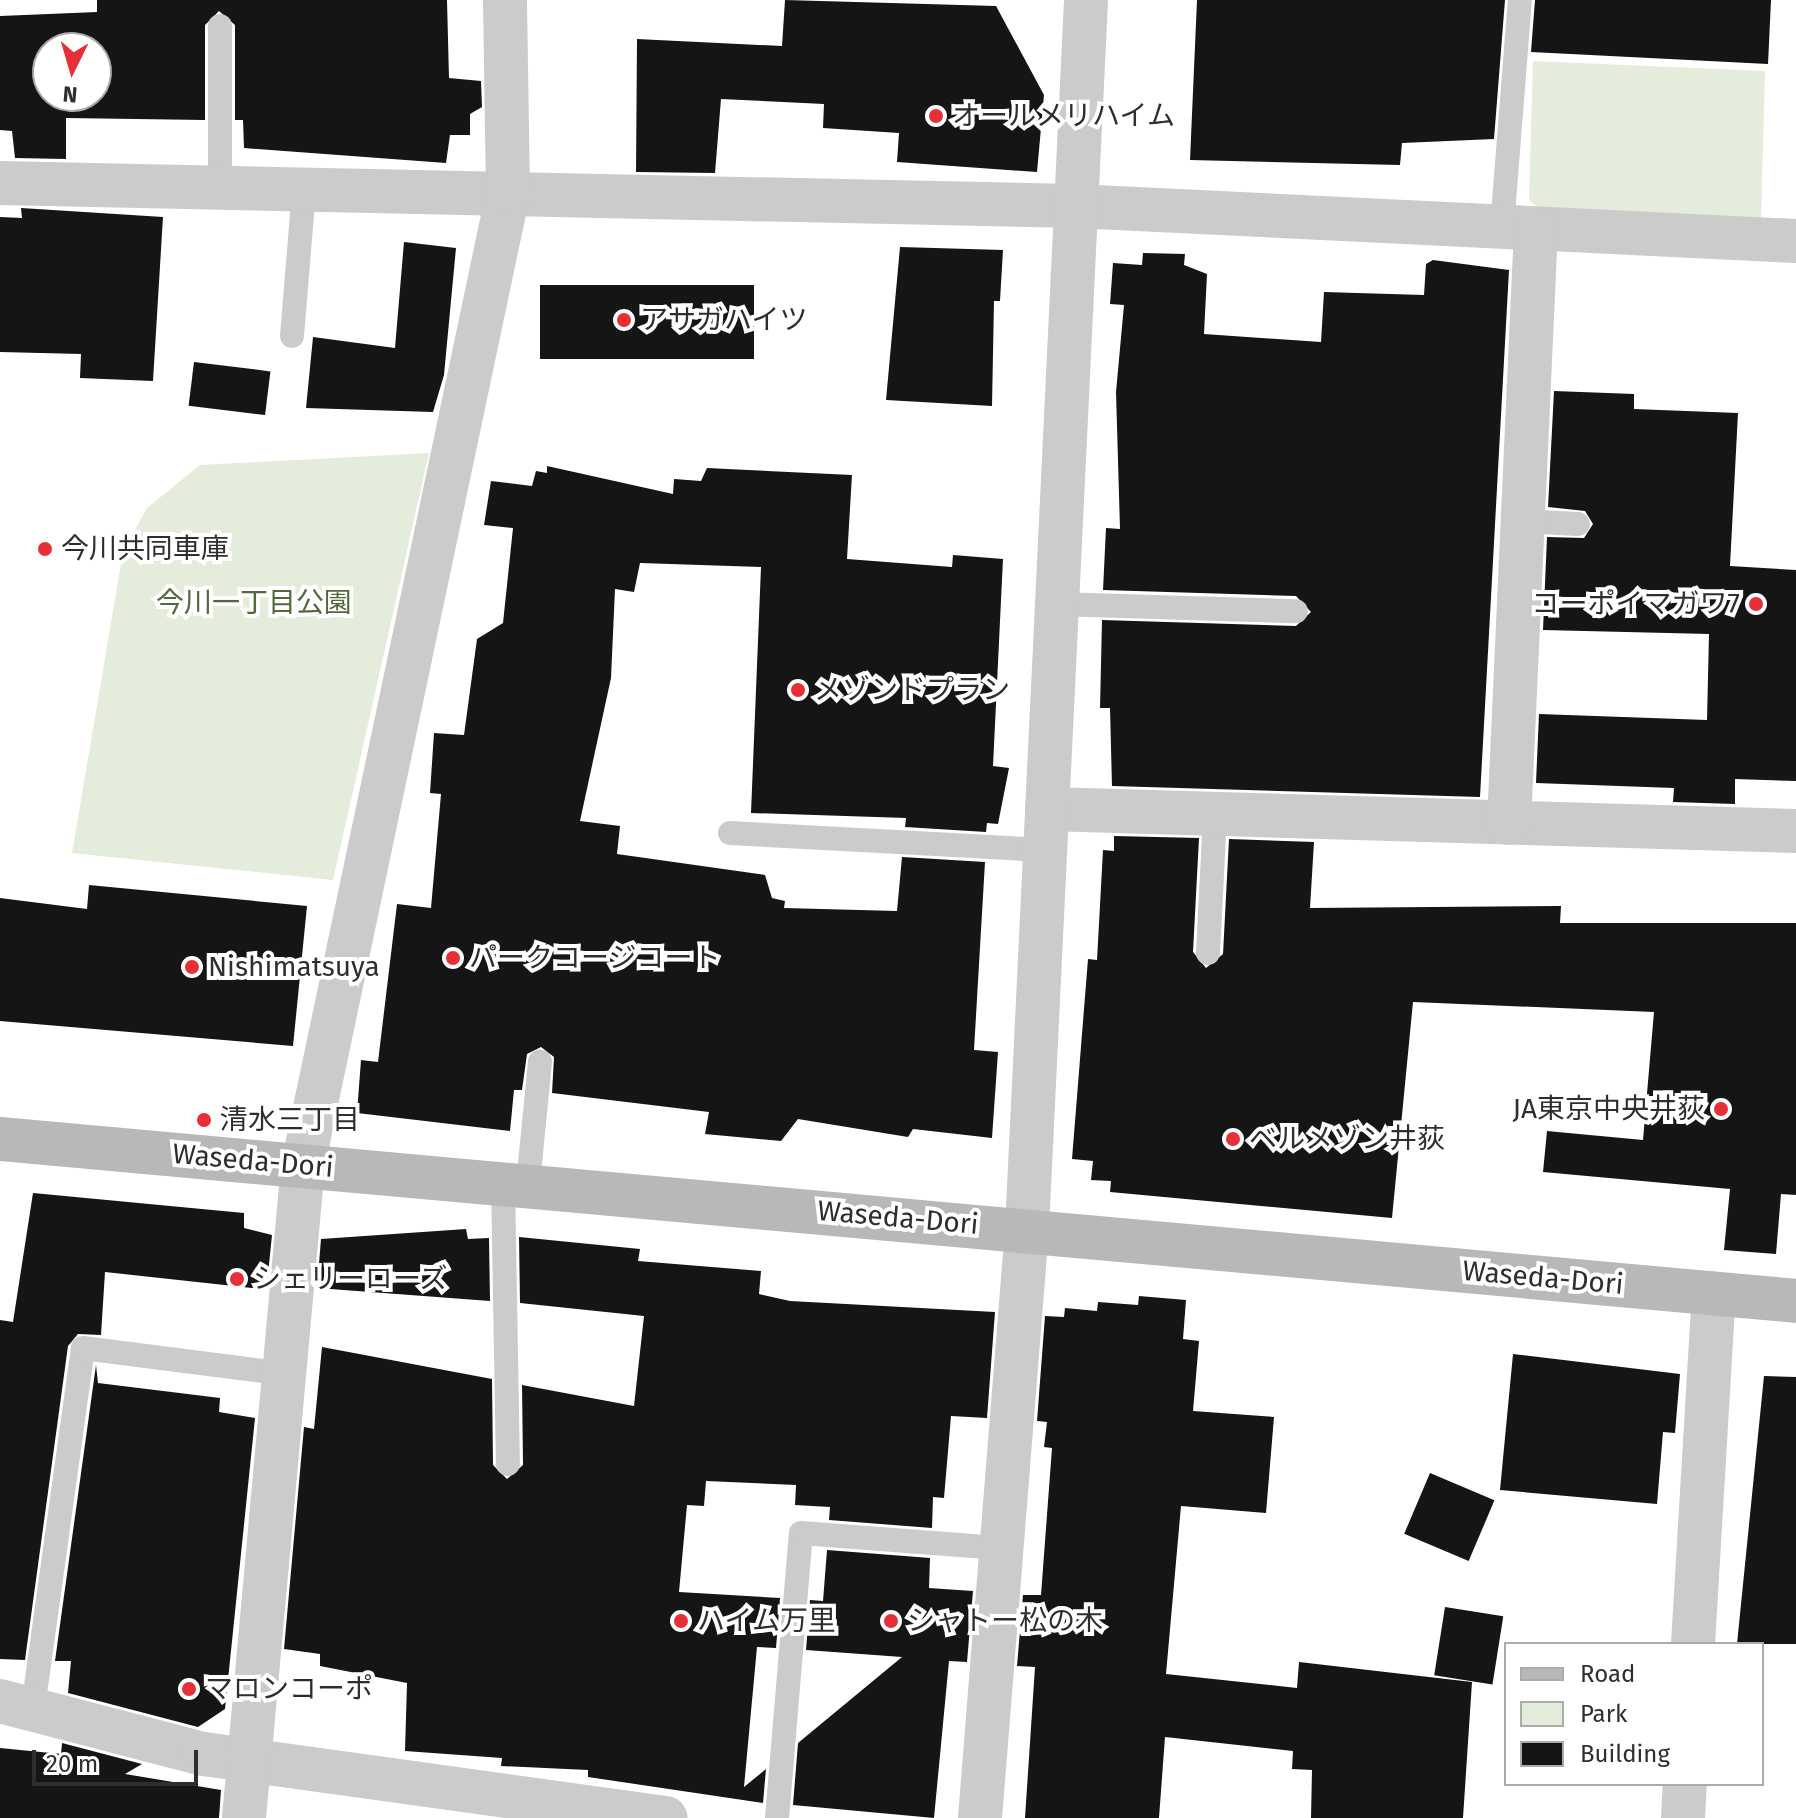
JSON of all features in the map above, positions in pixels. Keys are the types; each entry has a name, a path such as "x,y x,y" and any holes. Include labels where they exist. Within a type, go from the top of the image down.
{"main road":[{"name":"Waseda-Dori","path":"0,1139 1027,1229 1796,1301"}],"street":[{"path":"244,1818 287,1374 303,1165 508,193 505,0"},
{"path":"980,1818 999,1548 1027,1229 1086,0"},
{"path":"0,183 1075,206 1796,241"},
{"path":"1509,823 1522,521 1519,228"},
{"path":"1046,830 1215,814 1796,831"},
{"path":"1693,1642 1714,1294"},
{"path":"16,1704 204,1754 251,1756 666,1818"},
{"path":"1683,1818 1685,1786"}],"lane":[{"path":"1519,228 1520,0"},
{"path":"220,26 220,187"},
{"path":"292,336 304,189"},
{"path":"1522,521 1578,524"},
{"path":"1055,604 1296,611"},
{"path":"1208,953 1215,814"},
{"path":"730,833 1046,830"},
{"path":"508,1464 516,1183 540,1062"},
{"path":"16,1704 83,1348 287,1374"},
{"path":"777,1818 801,1533 999,1548"}],"green space":[{"path":"1533,61 1765,71 1761,220 1541,210 1529,200"},
{"name":"今川一丁目公園","path":"429,453 333,880 72,853 123,552 147,508 200,465"}],"building":[{"path":"97,0 447,0 449,78 481,81 482,107 470,114 470,135 450,135 446,163 244,148 243,120 235,120 235,25 219,11 205,25 205,120 66,118 66,159 15,158 12,131 0,130 0,16 97,12"},
{"path":"785,0 996,6 1044,95 1037,172 897,162 899,133 823,128 824,104 721,99 715,173 636,172 637,39 782,46"},
{"path":"1197,0 1505,0 1494,139 1402,143 1400,165 1190,160"},
{"path":"1535,0 1771,0 1768,64 1531,52"},
{"path":"21,208 163,217 153,381 80,378 81,354 0,352 0,217 22,218"},
{"path":"404,242 456,248 444,375 433,412 306,408 313,337 395,348"},
{"path":"900,247 1003,250 1000,301 994,301 992,406 886,400"},
{"path":"1143,253 1185,254 1184,265 1207,274 1204,334 1321,342 1324,292 1424,295 1426,264 1433,260 1509,270 1480,797 1112,786 1110,708 1100,708 1102,620 1296,626 1311,612 1296,596 1103,590 1106,528 1120,529 1116,392 1124,305 1110,304 1113,263 1142,265"},
{"name":"アサガハイツ","path":"540,285 754,285 754,359 540,359"},
{"path":"194,362 270,371 265,415 189,406"},
{"path":"1554,391 1634,394 1634,409 1738,413 1730,566 1796,570 1796,781 1735,779 1735,804 1673,802 1674,788 1536,783 1539,714 1707,720 1709,634 1543,630 1547,537 1584,538 1593,524 1585,511 1548,507"},
{"path":"547,466 673,494 674,479 701,481 707,468 852,475 847,559 952,567 953,555 1003,559 993,766 1009,768 998,824 987,823 986,832 905,827 906,818 751,813 761,567 640,563 634,592 615,589 611,678 580,821 620,826 617,854 765,875 772,898 785,901 784,908 897,911 902,857 985,862 974,1050 998,1052 992,1138 913,1129 908,1137 798,1119 781,1141 705,1134 709,1112 552,1093 554,1057 541,1047 527,1054 522,1090 514,1090 510,1131 357,1113 361,1060 378,1062 397,904 431,908 441,794 430,793 434,733 464,735 477,639 503,623 513,528 484,525 491,481 532,486 536,471 547,473"},
{"path":"1114,836 1199,838 1193,952 1206,968 1223,954 1229,839 1314,842 1310,908 1561,906 1560,923 1796,923 1796,1195 1781,1194 1776,1254 1724,1250 1730,1189 1543,1172 1547,1131 1643,1140 1654,1012 1413,1002 1392,1218 1110,1192 1111,1181 1091,1180 1093,1161 1072,1159 1088,959 1097,960 1103,850 1114,851"},
{"name":"Nishimatsuya","path":"89,885 307,906 293,1046 0,1021 0,898 87,909"},
{"path":"33,1193 244,1213 244,1228 272,1235 267,1284 252,1288 105,1272 101,1335 78,1334 68,1346 25,1660 0,1659 0,1320 13,1322"},
{"path":"466,1229 468,1239 489,1238 490,1301 317,1288 321,1239"},
{"path":"519,1237 640,1249 638,1261 761,1271 759,1294 790,1301 995,1312 987,1418 951,1416 944,1498 933,1497 932,1528 829,1520 830,1507 795,1505 796,1485 706,1481 704,1506 687,1505 679,1592 780,1598 776,1648 757,1647 744,1787 766,1769 763,1803 588,1777 588,1770 501,1766 502,1758 405,1751 407,1683 320,1666 320,1654 284,1649 304,1427 314,1429 322,1347 492,1379 493,1465 507,1479 523,1465 522,1385 634,1406 644,1316 520,1303"},
{"path":"1139,1296 1186,1300 1183,1339 1199,1341 1193,1411 1274,1417 1266,1513 1181,1506 1166,1674 1297,1688 1299,1662 1472,1682 1463,1818 1311,1818 1312,1770 1292,1769 1293,1751 1165,1737 1159,1818 1025,1818 1035,1667 1017,1666 1023,1595 1041,1595 1052,1448 1044,1447 1047,1422 1037,1421 1045,1316 1064,1317 1065,1308 1097,1311 1098,1302 1138,1305"},
{"path":"1513,1354 1680,1374 1675,1433 1663,1432 1657,1504 1500,1490"},
{"path":"96,1365 98,1383 220,1398 219,1412 255,1418 225,1709 198,1727 68,1693 71,1661 55,1661"},
{"path":"1764,1376 1796,1377 1796,1644 1737,1642"},
{"path":"1430,1473 1494,1500 1469,1561 1404,1534"},
{"path":"827,1550 930,1558 929,1588 973,1591 967,1662 949,1661 934,1818 793,1805 798,1743 902,1657 806,1650 810,1600 823,1601"},
{"path":"1445,1607 1503,1616 1492,1684 1434,1675"},
{"path":"62,1743 142,1764 125,1774 221,1790 219,1818 0,1818 0,1748 61,1754"}],"place":[{"name":"オールメリハイム","path":"936,116"},
{"name":"アサガハイツ","path":"624,320"},
{"name":"今川共同車庫","path":"45,549"},
{"name":"コーポイマガワ7","path":"1756,604"},
{"name":"メゾンドプラン","path":"798,690"},
{"name":"パークコージコート","path":"453,958"},
{"name":"Nishimatsuya","path":"192,967"},
{"name":"JA東京中央井荻","path":"1721,1109"},
{"name":"清水三丁目","path":"204,1120"},
{"name":"ベルメゾン井荻","path":"1233,1139"},
{"name":"シェリーローズ","path":"237,1279"},
{"name":"ハイム万里","path":"681,1621"},
{"name":"シャトー松の木","path":"891,1621"},
{"name":"マロンコーポ","path":"189,1689"}]}
